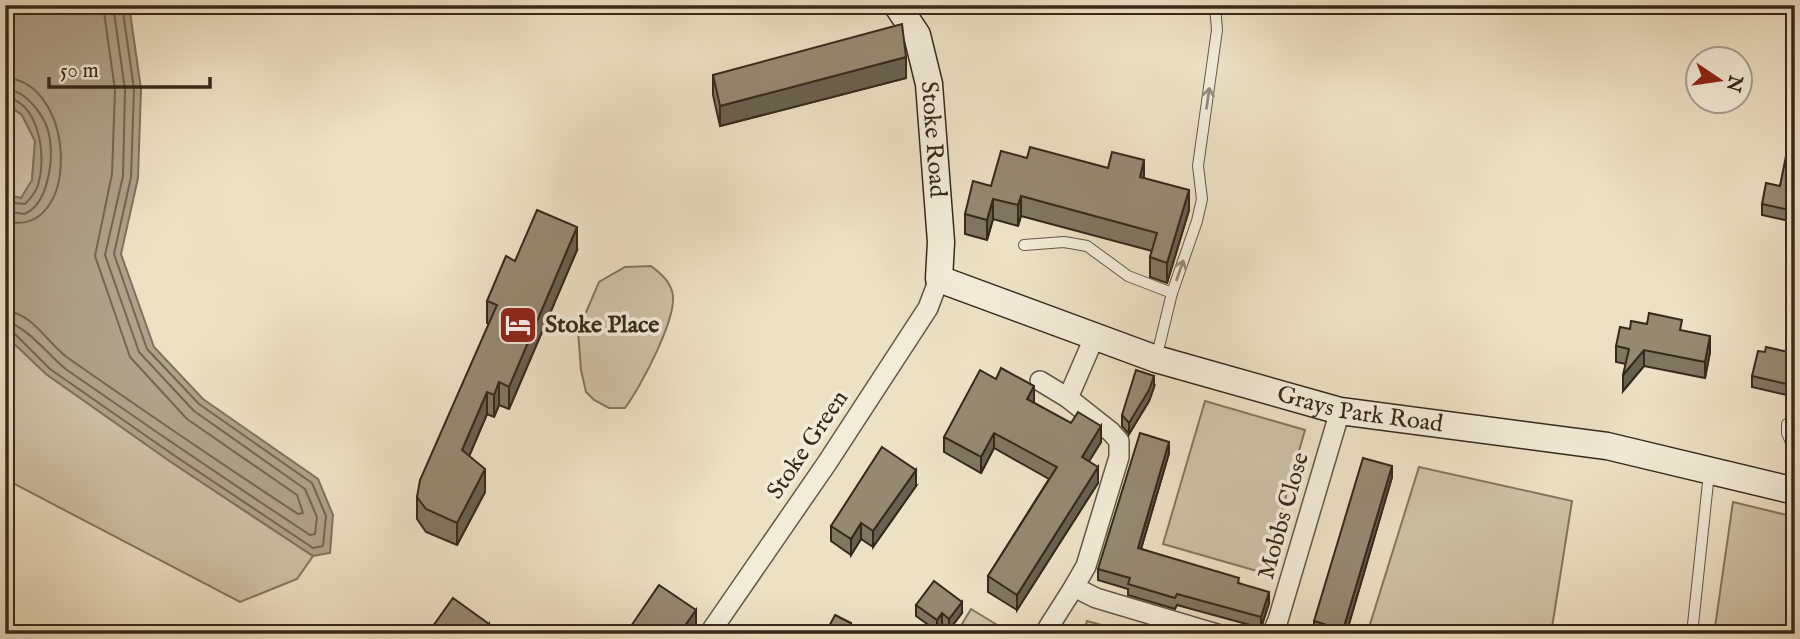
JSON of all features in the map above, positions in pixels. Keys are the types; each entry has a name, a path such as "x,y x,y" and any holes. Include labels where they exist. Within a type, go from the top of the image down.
{"main road":[{"name":"Stoke Road","path":"897,5 917,35 929,84 941,242 939,279"},
{"name":"Grays Park Road","path":"939,279 1156,359 1340,411 1607,446 1795,491"}],"street":[{"name":"Stoke Green","path":"709,634 827,463 928,308 939,279"},
{"path":"1068,398 1094,338"},
{"path":"1040,381 1068,398 1119,441 1119,457 1089,554 1074,587 1048,628"},
{"name":"Mobbs Close","path":"1272,634 1340,411"},
{"path":"1074,587 1096,598 1217,634"}],"lane":[{"path":"1156,359 1172,293 1202,199 1198,166 1217,30 1215,5"},
{"path":"1024,245 1064,242 1087,246 1128,276 1172,293"},
{"path":"1787,424 1790,439 1795,440"},
{"path":"1692,634 1710,469"}],"shaded area":[{"path":"5,103 22,115 35,141 32,181 21,199 5,194"},
{"path":"651,266 661,274 672,291 673,302 665,333 649,368 625,408 609,408 586,392 578,331 599,282 625,267"},
{"path":"5,335 46,374 171,462 313,556 297,579 240,602 5,479"},
{"path":"1205,401 1305,430 1264,573 1163,544"},
{"path":"1419,467 1572,501 1551,634 1367,634"},
{"path":"1733,502 1795,517 1795,634 1714,634"},
{"path":"971,609 1012,634 956,634"},
{"path":"1087,621 1134,634 1083,634"}],"water":[{"path":"5,5 129,5 141,89 138,178 121,254 154,347 203,399 318,479 333,515 330,553 313,556 171,462 46,374 5,335 5,194 21,198 32,180 35,141 22,115 5,103"}],"building":[{"path":"902,24 906,57 720,106 713,75"},
{"path":"1791,131 1795,132 1794,211 1762,204 1766,183 1780,186"},
{"path":"1030,147 1108,168 1112,152 1144,160 1140,177 1189,190 1167,263 1150,257 1157,233 1021,196 1018,205 993,199 987,220 965,214 973,181 991,186 1001,151 1027,158"},
{"path":"537,210 577,227 509,387 499,382 494,395 487,392 462,450 485,469 457,523 426,509 417,497 420,480 497,305 487,301 506,256 515,261"},
{"path":"1649,313 1682,320 1680,330 1710,336 1705,362 1644,350 1623,375 1629,349 1616,346 1620,327 1630,329 1631,321 1647,324"},
{"path":"1795,344 1795,386 1752,376 1758,351 1765,352 1766,347 1793,353"},
{"path":"1001,368 1034,386 1027,399 1071,423 1078,412 1101,426 1082,457 1098,467 1017,595 988,576 1057,467 994,433 981,457 944,437 980,370 996,379"},
{"path":"1136,370 1154,376 1149,390 1129,423 1122,415"},
{"path":"1140,433 1169,442 1138,548 1239,578 1238,583 1269,592 1261,617 1177,594 1175,598 1128,584 1130,578 1098,569"},
{"path":"882,447 916,470 873,531 861,523 851,539 831,526"},
{"path":"1363,458 1392,466 1343,630 1314,621"},
{"path":"934,581 962,602 949,619 942,613 937,620 916,605"},
{"path":"659,585 696,610 679,634 635,634 629,629"},
{"path":"453,598 489,624 482,634 428,633"},
{"path":"835,615 851,623 845,634 825,634"}],"place":[{"name":"Stoke Place","path":"518,325"}]}
